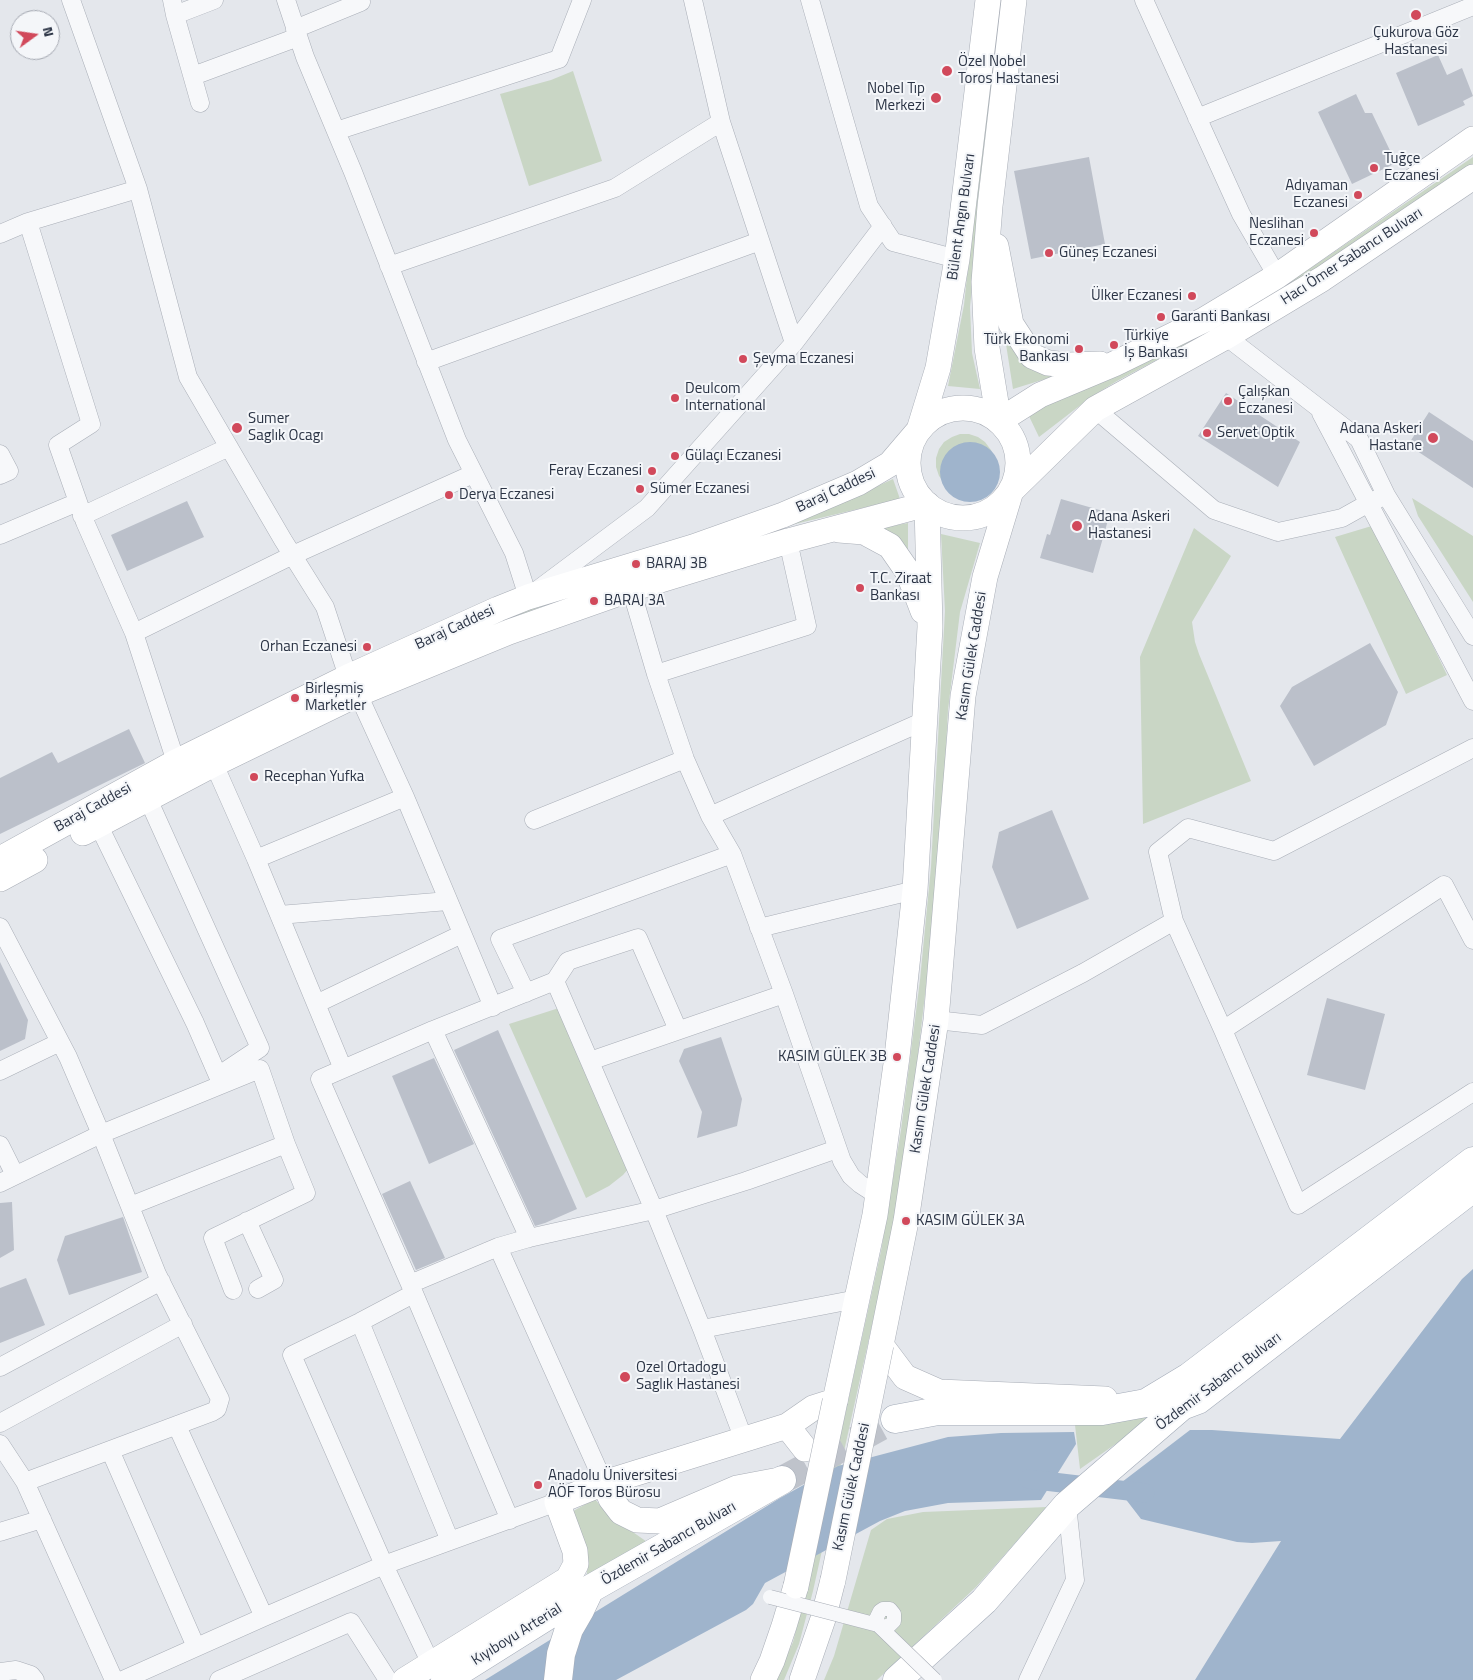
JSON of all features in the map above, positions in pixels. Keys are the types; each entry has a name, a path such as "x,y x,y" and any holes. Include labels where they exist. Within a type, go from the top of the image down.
{"main road":[{"name":"Bülent Angın Bulvarı","path":"919,430 938,368 958,259 988,0"},
{"name":"Bülent Angın Bulvarı","path":"999,421 987,348 984,291 990,206 1014,0"},
{"name":"Hacı Ömer Sabancı Bulvarı","path":"999,421 1040,396 1114,364 1204,320 1277,276 1473,139"},
{"name":"Hacı Ömer Sabancı Bulvarı","path":"1011,491 1095,410 1322,279 1473,177"},
{"path":"990,206 1011,324 1032,356 1048,363 1062,365 1114,364"},
{"path":"964,408 983,412 999,421 1012,436 1018,454 1018,473 1011,491 999,506 982,515 964,518 946,516 931,508 919,496 911,480 908,463 911,446 919,430 932,418 947,410 964,408"},
{"name":"Baraj Caddesi","path":"0,879 498,608 528,597 693,548 783,515 858,482 890,464 919,430"},
{"name":"Kasım Gülek Caddesi","path":"802,1680 823,1619 833,1580 906,1221 936,1020 963,696 985,577 1011,491"},
{"path":"763,1680 772,1661 796,1586 857,1299 877,1195 897,1057 915,890 930,627 927,504"},
{"name":"Baraj Caddesi","path":"0,859 176,762 353,686 631,589 788,541 927,504"},
{"path":"832,529 864,532 890,546 908,572 930,627"},
{"name":"Özdemir Sabancı Bulvarı","path":"897,1680 984,1601 1067,1505 1182,1393 1473,1161"},
{"name":"Özdemir Sabancı Bulvarı","path":"895,1419 938,1410 1102,1411 1146,1403 1182,1393 1198,1400 1473,1188"},
{"path":"881,1345 904,1377 939,1392 1109,1399 1182,1393"},
{"path":"405,1680 438,1672 568,1579 576,1564 575,1551 557,1502 604,1483 787,1426 813,1408 835,1402"},
{"path":"787,1426 804,1449 821,1467"},
{"path":"604,1483 611,1499 621,1512 637,1520 660,1521 738,1488 782,1480"},
{"name":"Özdemir Sabancı Bulvarı","path":"558,1680 561,1654 569,1629 590,1589 782,1480"},
{"name":"Kıyıboyu Arterial","path":"438,1672 590,1589"}],"street":[{"path":"71,0 138,189 188,377 325,607 353,686 405,797 493,1007"},
{"path":"200,102 173,8 214,0"},
{"path":"286,0 305,58 336,131 457,440 514,553 528,597 647,508 794,343 883,226"},
{"path":"336,131 559,59 582,0"},
{"path":"693,0 721,122 794,343"},
{"path":"810,0 869,206 893,242 958,259"},
{"path":"1144,0 1241,214 1277,276"},
{"path":"193,76 297,33 361,2"},
{"path":"1197,118 1473,6"},
{"path":"389,266 615,188 721,122"},
{"path":"0,234 28,222 138,189"},
{"path":"28,222 91,424 58,445 80,509 134,634 176,762"},
{"path":"426,362 760,240"},
{"path":"1204,320 1359,439 1386,495 1473,636"},
{"path":"1318,408 1367,504 1473,701"},
{"path":"1095,410 1214,510 1278,532 1342,518 1386,495"},
{"path":"0,535 80,509 229,447"},
{"path":"0,454 10,471 0,475"},
{"path":"134,634 293,555 474,474"},
{"path":"656,674 807,626 788,541"},
{"path":"631,589 656,674 685,758 710,816 732,854 784,994 837,1149 851,1176 877,1195"},
{"path":"710,816 924,721"},
{"path":"1473,748 1274,851 1188,828 1158,852 1174,921 1298,1205 1473,1092"},
{"path":"534,820 685,758"},
{"path":"214,764 256,859 343,1069"},
{"path":"256,859 405,797"},
{"path":"98,824 195,1023 218,1076 260,1048 148,799"},
{"path":"526,993 500,939 732,854"},
{"path":"1223,1030 1444,885 1473,940"},
{"path":"759,928 915,890"},
{"path":"279,915 448,901"},
{"path":"936,1020 982,1025 1083,973 1174,921"},
{"path":"0,927 68,1057 161,1281 220,1399 216,1409 212,1412 25,1482"},
{"path":"316,1004 462,934"},
{"path":"510,1520 320,1079 433,1030 555,981 568,961 638,938 678,1030"},
{"path":"555,981 654,1210 744,1440"},
{"path":"590,1060 784,994"},
{"path":"433,1030 529,1238"},
{"path":"0,1072 60,1042"},
{"path":"0,1145 8,1179 101,1134 260,1069 286,1144 306,1193 213,1238 234,1290"},
{"path":"130,1206 286,1144"},
{"path":"438,1672 384,1565 292,1355 360,1322 412,1289 498,1247 529,1238 654,1210 746,1181 837,1149"},
{"path":"247,1221 274,1280 258,1289"},
{"path":"498,1247 604,1483"},
{"path":"0,1367 161,1281"},
{"path":"702,1329 857,1299"},
{"path":"360,1322 450,1541"},
{"path":"0,1423 183,1324"},
{"path":"177,1426 264,1617"},
{"path":"0,1444 25,1482 114,1680"},
{"path":"110,1450 196,1647"},
{"path":"123,1680 384,1565 557,1502"},
{"path":"1028,1680 1076,1580 1067,1505"},
{"path":"0,1532 42,1519"},
{"path":"770,1597 878,1625 935,1680"},
{"path":"219,1680 351,1622 388,1680"},
{"path":"0,1672 16,1670 30,1675 35,1680"}],"green space":[{"path":"996,0 1002,0 997,31 970,307 972,353 980,389 948,386 964,305"},
{"path":"573,71 602,161 529,186 500,94 551,80"},
{"path":"1473,157 1473,164 1366,237 1232,321 1229,317 1305,272"},
{"path":"1003,325 1068,372 1013,389"},
{"path":"1193,333 1196,339 1091,397 1039,437 1027,412"},
{"path":"960,434 969,434 985,442 991,450 993,458 946,484 939,476 936,458 944,442"},
{"path":"893,479 900,499 795,524 717,551 576,594 388,669 528,610 845,501"},
{"path":"1412,498 1473,536 1473,602 1418,516"},
{"path":"908,523 908,556 871,530"},
{"path":"1375,525 1447,675 1406,694 1335,537"},
{"path":"1194,528 1231,556 1192,622 1199,654 1251,781 1143,824 1140,657"},
{"path":"941,534 980,543 960,612 948,710 940,867 909,1131 888,1253 813,1591 799,1644 784,1680 776,1680 793,1642 808,1584 881,1251 901,1130 920,980 931,867 945,611"},
{"path":"559,1008 629,1168 609,1186 586,1198 509,1024"},
{"path":"1154,1409 1157,1415 1080,1469 1075,1425 1123,1421"},
{"path":"595,1499 607,1514 650,1544 586,1581 588,1563 566,1515"},
{"path":"1047,1507 976,1587 877,1680 824,1680 834,1656 871,1530 887,1519 923,1512"}],"water":[{"path":"964,442 976,442 987,447 995,455 1000,466 998,484 987,497 976,502 964,502 953,497 945,489 940,478 940,466 945,455 953,447"},
{"path":"1473,1269 1473,1680 1195,1680 1281,1541 1237,1542 1141,1519 1121,1493 1122,1482 1190,1430 1340,1439 1462,1279"},
{"path":"1074,1432 1076,1444 1041,1500 948,1503 905,1511 880,1521 765,1583 753,1604 746,1610 616,1680 485,1680 780,1498 838,1466 948,1437 1001,1433"}],"building":[{"path":"1438,55 1447,75 1462,68 1473,96 1463,101 1465,105 1418,126 1396,73"},
{"path":"1356,94 1365,113 1372,113 1396,163 1352,184 1318,112"},
{"path":"1089,157 1105,244 1031,259 1014,171"},
{"path":"1226,393 1300,442 1278,487 1198,436"},
{"path":"1429,412 1473,441 1473,488 1408,445"},
{"path":"1061,499 1110,513 1093,573 1040,558 1047,534 1050,535"},
{"path":"187,501 204,537 127,571 111,535"},
{"path":"1370,643 1398,692 1386,725 1314,766 1280,706 1292,687"},
{"path":"129,729 145,763 0,834 0,778 52,752 58,763"},
{"path":"1052,810 1089,899 1017,929 992,867 999,832"},
{"path":"0,962 28,1020 25,1039 0,1051"},
{"path":"1327,998 1385,1014 1365,1090 1307,1075"},
{"path":"498,1030 577,1209 535,1226 454,1050"},
{"path":"721,1037 742,1099 737,1126 697,1138 702,1112 679,1061 684,1049"},
{"path":"434,1058 474,1144 429,1164 392,1076"},
{"path":"410,1181 445,1258 416,1270 382,1194"},
{"path":"12,1202 14,1250 0,1258 0,1203"},
{"path":"123,1217 142,1272 69,1295 57,1260 65,1236"},
{"path":"26,1278 45,1325 0,1343 0,1288"}],"waterway":[{"path":"1028,1479 1145,1493"}],"tunnel":[{"path":"782,1480 895,1419"}],"place":[{"name":"Çukurova Göz Hastanesi","path":"1416,15"},
{"name":"Özel Nobel Toros Hastanesi","path":"947,71"},
{"name":"Nobel Tıp Merkezi","path":"936,98"},
{"name":"Tuğçe Eczanesi","path":"1374,168"},
{"name":"Adıyaman Eczanesi","path":"1358,195"},
{"name":"Neslihan Eczanesi","path":"1314,233"},
{"name":"Güneş Eczanesi","path":"1049,253"},
{"name":"Ülker Eczanesi","path":"1192,296"},
{"name":"Garanti Bankası","path":"1161,317"},
{"name":"Türkiye İş Bankası","path":"1114,345"},
{"name":"Türk Ekonomi Bankası","path":"1079,349"},
{"name":"Şeyma Eczanesi","path":"743,359"},
{"name":"Deulcom International","path":"675,398"},
{"name":"Çalışkan Eczanesi","path":"1228,401"},
{"name":"Sumer Saglık Ocagı","path":"237,428"},
{"name":"Servet Optik","path":"1207,433"},
{"name":"Adana Askeri Hastane","path":"1433,438"},
{"name":"Gülaçı Eczanesi","path":"675,456"},
{"name":"Feray Eczanesi","path":"652,471"},
{"name":"Sümer Eczanesi","path":"640,489"},
{"name":"Derya Eczanesi","path":"449,495"},
{"name":"Adana Askeri Hastanesi","path":"1077,526"},
{"name":"BARAJ 3B","path":"636,564"},
{"name":"T.C. Ziraat Bankası","path":"860,588"},
{"name":"BARAJ 3A","path":"594,601"},
{"name":"Orhan Eczanesi","path":"367,647"},
{"name":"Birleşmiş Marketler","path":"295,698"},
{"name":"Recephan Yufka","path":"254,777"},
{"name":"KASIM GÜLEK 3B","path":"897,1057"},
{"name":"KASIM GÜLEK 3A","path":"906,1221"},
{"name":"Ozel Ortadogu Saglık Hastanesi","path":"625,1377"},
{"name":"Anadolu Üniversitesi AÖF Toros Bürosu","path":"538,1485"}]}
